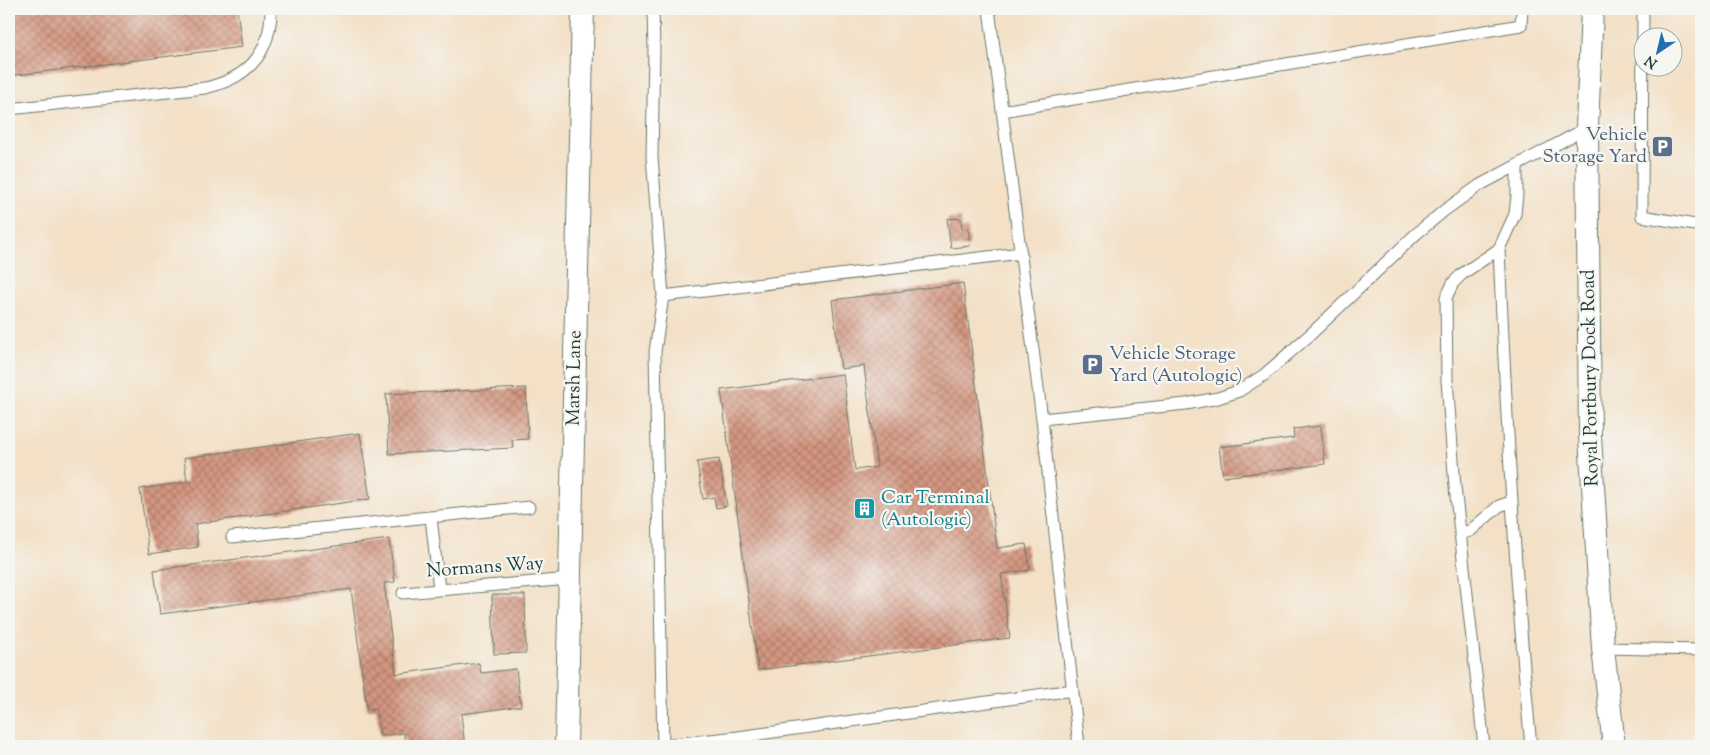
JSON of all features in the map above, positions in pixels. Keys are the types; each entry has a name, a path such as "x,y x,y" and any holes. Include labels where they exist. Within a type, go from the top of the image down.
{"street":[{"name":"Marsh Lane","path":"566,746 583,9"},
{"name":"Royal Portbury Dock Road","path":"1592,9 1587,128 1590,437 1603,648 1614,746"}],"lane":[{"path":"9,109 205,88 219,84 247,68 263,50 271,26 271,9"},
{"path":"653,9 652,158 663,296 655,352 663,745 739,742 1073,690"},
{"path":"989,9 1042,419 1080,746"},
{"path":"1002,111 1521,25 1522,9"},
{"path":"1642,9 1642,216 1701,226"},
{"path":"1042,419 1186,404 1218,398 1239,391 1264,375 1312,333 1416,234 1445,210 1480,184 1587,128"},
{"path":"1517,165 1515,214 1499,249 1511,502 1524,672 1532,746"},
{"path":"1484,746 1455,487 1447,380 1446,298 1453,283 1462,274 1499,249"},
{"path":"663,296 1021,253"},
{"path":"1460,533 1470,531 1499,506 1511,502"},
{"path":"232,537 529,507"},
{"path":"431,517 439,589"},
{"name":"Normans Way","path":"403,593 570,579"},
{"path":"1603,648 1701,650"}],"building":[{"path":"9,9 237,9 242,47 9,76"},
{"path":"961,218 962,229 968,228 970,246 951,248 947,219"},
{"name":"Car Terminal (Autologic)","path":"963,283 997,548 1026,544 1030,570 1001,574 1010,638 758,670 721,390 843,374 855,470 877,467 864,366 841,369 832,300"},
{"path":"526,388 528,439 512,440 513,448 389,454 386,394"},
{"path":"1321,426 1325,464 1223,477 1219,447 1294,438 1293,429"},
{"path":"360,433 370,499 195,524 198,547 149,554 140,489 187,482 184,458"},
{"path":"719,459 727,506 716,508 714,497 703,499 697,462"},
{"path":"389,539 395,582 384,583 396,674 479,663 481,673 516,669 521,706 461,714 465,746 405,746 404,733 380,736 376,709 367,710 351,589 160,614 154,570"},
{"path":"492,595 525,595 526,653 494,654"}],"place":[{"name":"Vehicle Storage Yard","path":"1663,146"},
{"name":"Vehicle Storage Yard (Autologic)","path":"1093,365"},
{"name":"Car Terminal (Autologic)","path":"865,509"}]}
